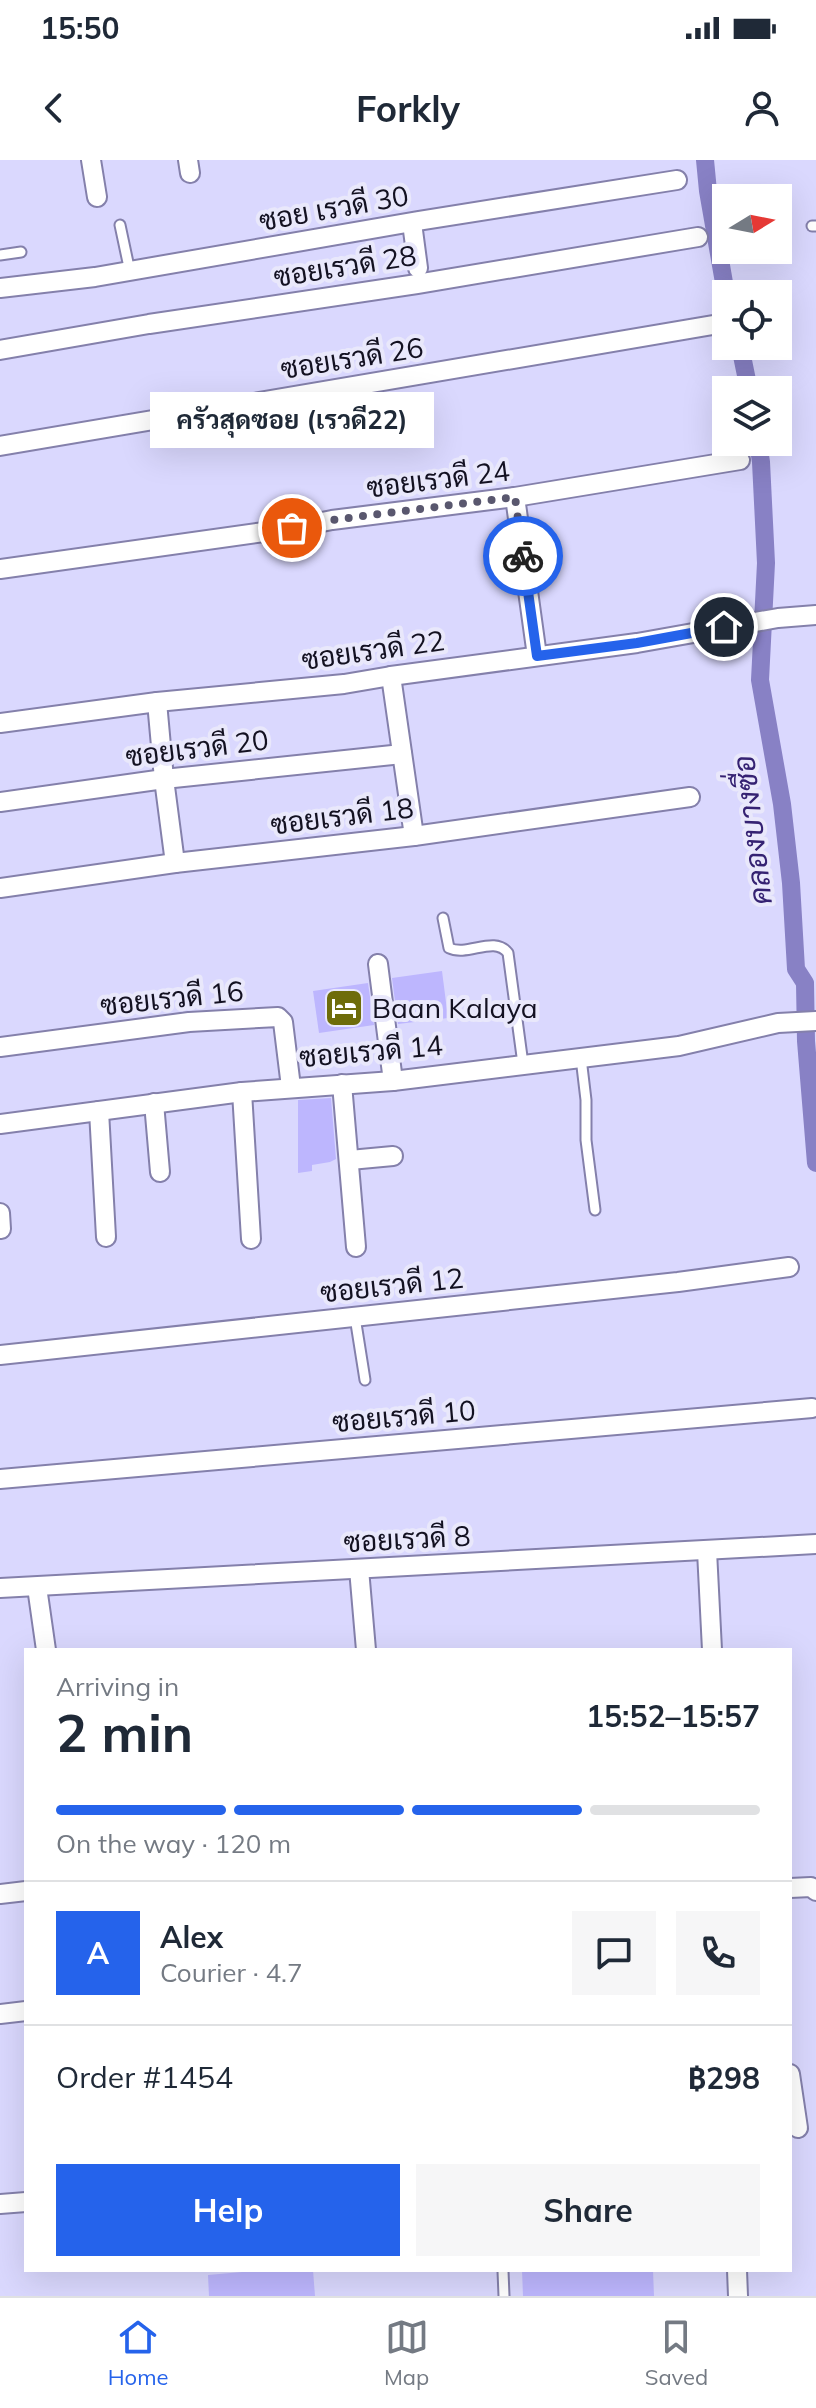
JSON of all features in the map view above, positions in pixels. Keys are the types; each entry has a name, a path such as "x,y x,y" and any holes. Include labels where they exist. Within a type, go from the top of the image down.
{"street":[{"path":"91,160 97,197"},
{"name":"ซอย เรวดี 30","path":"0,288 130,272 677,180"},
{"path":"412,223 418,268"},
{"name":"ซอยเรวดี 28","path":"0,350 698,237"},
{"name":"ซอยเรวดี 26","path":"0,446 712,325"},
{"name":"ซอยเรวดี 24","path":"0,569 332,520 515,497 740,460"},
{"path":"515,497 537,656"},
{"name":"ซอยเรวดี 22","path":"0,723 157,702 344,684 637,643 778,618 816,615"},
{"path":"391,676 414,836"},
{"path":"157,702 175,863"},
{"name":"ซอยเรวดี 20","path":"0,802 164,779 402,754"},
{"name":"ซอยเรวดี 18","path":"0,888 175,863 414,836 690,797"},
{"path":"378,964 393,1081"},
{"name":"ซอยเรวดี 16","path":"0,1047 189,1022 278,1017 283,1022 291,1087"},
{"name":"ซอยเรวดี 14","path":"0,1124 242,1092 393,1081 679,1046 778,1023 816,1021"},
{"path":"342,1084 356,1247"},
{"path":"242,1092 251,1239"},
{"path":"154,1103 160,1172"},
{"path":"99,1111 106,1237"},
{"path":"350,1160 393,1156"},
{"name":"ซอยเรวดี 12","path":"0,1355 678,1282 789,1267"},
{"name":"ซอยเรวดี 10","path":"0,1479 812,1408"},
{"name":"ซอยเรวดี 8","path":"0,1588 816,1544"},
{"path":"707,1551 712,1648"},
{"path":"359,1569 366,1648"},
{"path":"37,1587 46,1648"},
{"path":"792,1888 811,1887 816,1891"},
{"path":"0,1894 24,1891"},
{"path":"0,2014 24,2011"},
{"path":"792,2084 801,2128"},
{"path":"0,2204 24,2202"},
{"path":"737,2272 738,2296"}],"lane":[{"path":"120,225 130,272"},
{"path":"0,255 21,252"},
{"path":"443,918 449,948 463,951 498,945 508,953 523,1064"},
{"path":"581,1058 586,1100 586,1140 595,1210"},
{"path":"355,1317 365,1380"},
{"path":"503,2272 504,2296"}],"building":[{"path":"442,971 448,1018 398,1024 392,978"},
{"name":"Baan Kalaya","path":"368,983 374,1025 319,1033 313,991"},
{"path":"331,1098 336,1159 312,1165 312,1171 298,1173 298,1100"},
{"path":"313,2272 315,2296 209,2296 208,2275"},
{"path":"522,2272 653,2272 654,2296 523,2296"}],"waterway":[{"name":"คลองบางซื่อ","path":"705,160 724,280"},
{"name":"คลองบางซื่อ","path":"743,360 746,376"},
{"name":"คลองบางซื่อ","path":"760,456 766,563 760,680 782,804 796,969 805,983 806,1041 816,1163"}],"way so far":[{"path":"292,528 332,520 515,497 523,556"}],"place":[{"name":"ครัวสุดซอย (เรวดี22)","path":"292,528"},
{"name":"Baan Kalaya","path":"344,1008"}],"route":[{"path":"523,556 537,656 637,643 724,627"}]}
